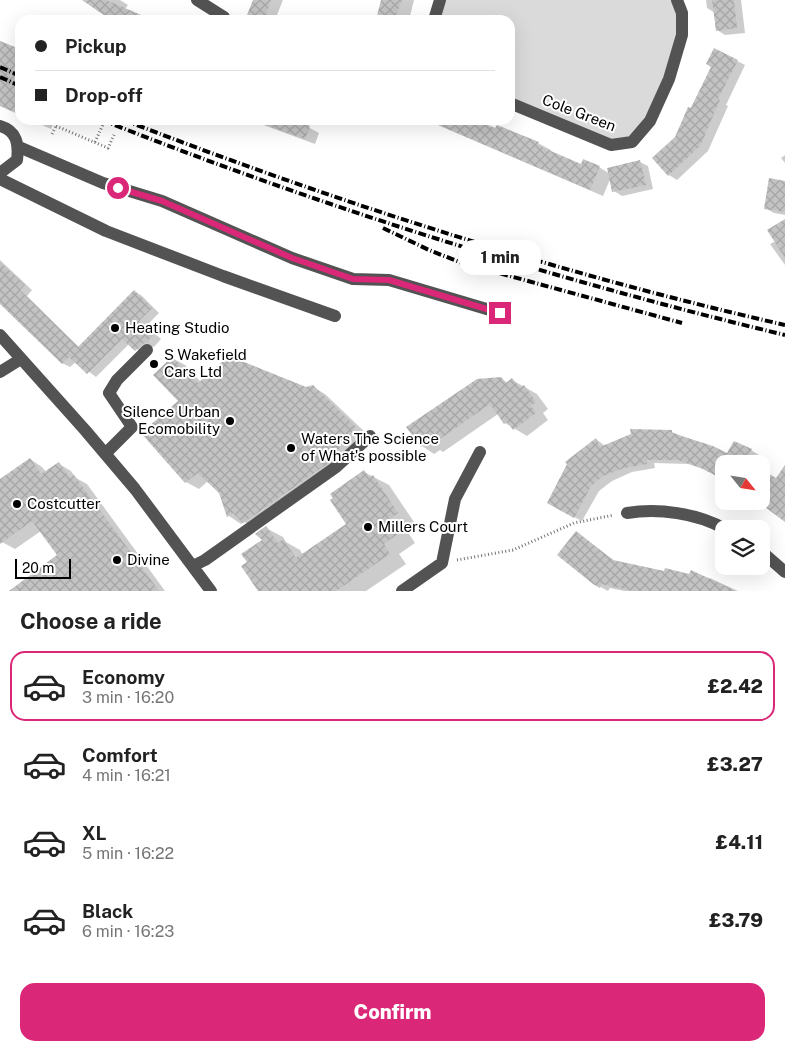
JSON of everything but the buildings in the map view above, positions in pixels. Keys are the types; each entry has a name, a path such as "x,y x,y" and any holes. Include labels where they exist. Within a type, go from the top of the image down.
{"street":[{"path":"197,0 221,15"},
{"path":"436,15 440,0"},
{"name":"Cole Green","path":"515,105 611,146 632,142 650,120 669,78 682,34 682,13 677,0"},
{"path":"0,126 12,133 16,138 18,147 17,160 0,173"},
{"path":"18,147 103,183 162,201 292,258 344,276 353,279 389,280 500,313"},
{"path":"0,179 106,231 335,316"},
{"path":"0,335 135,489 212,591"},
{"path":"105,454 132,427 109,393 117,380 148,350"},
{"path":"0,372 22,359"},
{"path":"193,566 205,560 336,467 370,436"},
{"path":"402,591 442,563 455,499 480,452"},
{"path":"627,513 639,511 692,516 715,523"},
{"path":"770,559 785,572"}],"path":[{"path":"95,142 103,125"},
{"path":"52,134 56,126 108,148 115,133"},
{"path":"442,563 513,550 574,523 627,513"}],"shaded area":[{"path":"442,0 677,0 682,13 669,79 632,142 611,145 515,105 515,15 436,15"}],"railway":[{"path":"0,67 15,74"},
{"path":"0,77 15,84"},
{"path":"115,125 270,183 439,240 611,290 785,335"},
{"path":"137,125 368,208 534,260 701,305 785,325"},
{"path":"383,228 462,263 682,323"}],"place":[{"name":"Heating Studio","path":"115,328"},
{"name":"S Wakefield Cars Ltd","path":"154,364"},
{"name":"Silence Urban Ecomobility","path":"230,421"},
{"name":"Waters The Science of What's possible","path":"291,448"},
{"name":"Costcutter","path":"17,504"},
{"name":"Millers Court","path":"368,527"},
{"name":"Divine","path":"117,560"}],"route":[{"path":"118,188 162,201 292,258 353,279 389,280 500,313"}]}
